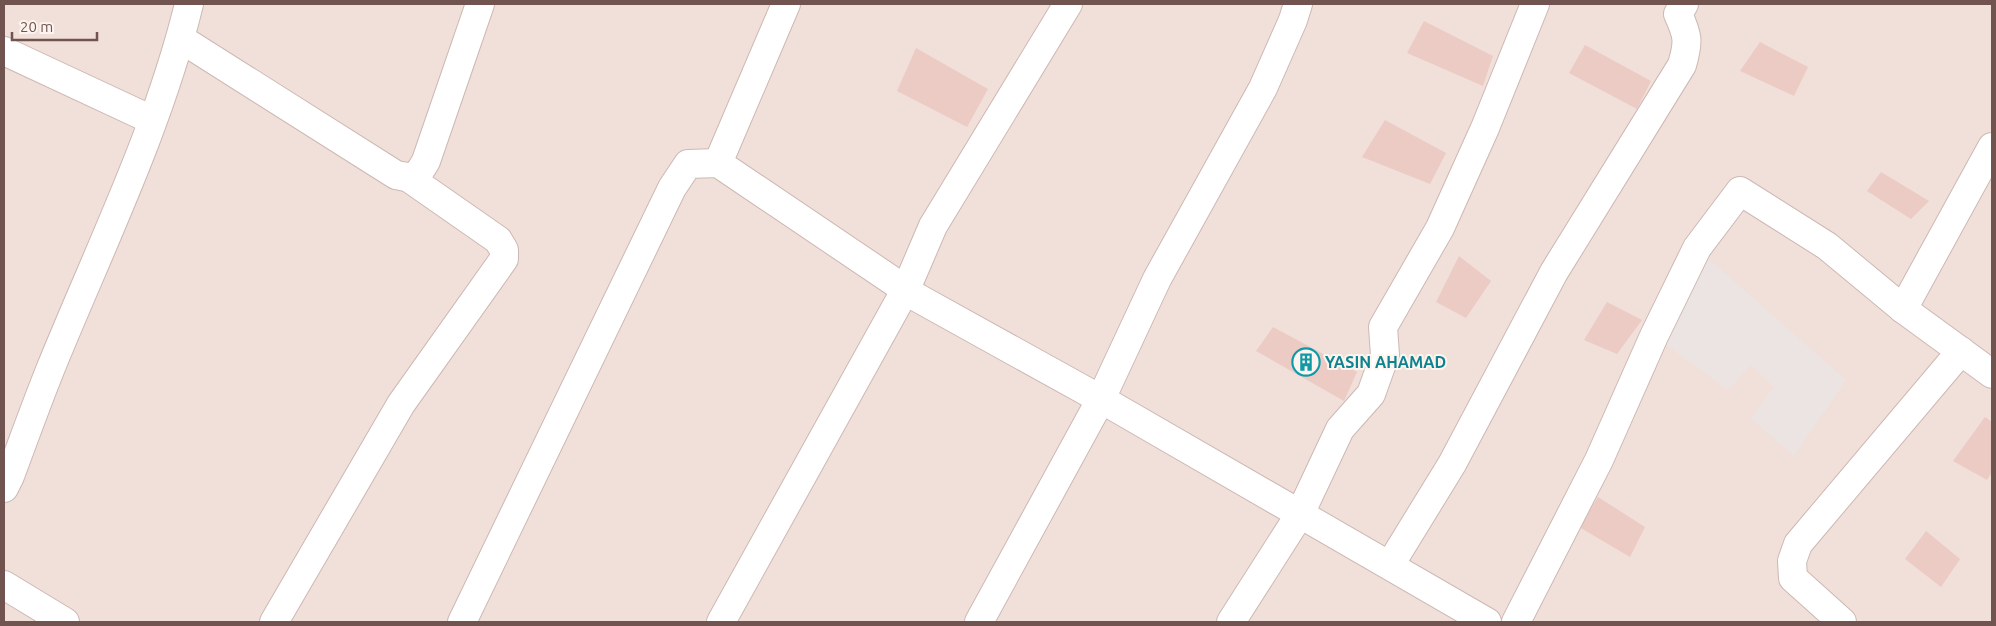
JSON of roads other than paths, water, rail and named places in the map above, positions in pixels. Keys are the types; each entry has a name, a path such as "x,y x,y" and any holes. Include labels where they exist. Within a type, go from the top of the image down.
{"street":[{"path":"4,488 50,371 128,186 181,39 189,4"},
{"path":"409,178 419,173 426,161 480,4"},
{"path":"718,163 786,4"},
{"path":"721,622 906,289 933,226 1068,4"},
{"path":"979,622 1101,399 1157,279 1263,88 1294,20 1298,4"},
{"path":"1231,622 1300,514 1340,429 1371,394 1385,355 1383,327 1440,228 1485,128 1535,4"},
{"path":"1390,566 1452,464 1554,272 1682,64 1688,44 1684,27 1678,14 1684,4"},
{"path":"181,39 396,175 409,178 498,240 504,250 504,259 401,404 274,622"},
{"path":"4,51 152,120"},
{"path":"1903,309 1992,147"},
{"path":"462,622 672,188 688,164 718,163 906,289 1101,399 1487,622"},
{"path":"1516,622 1599,460 1654,336 1697,248 1740,191 1827,246 1903,309 1992,374"},
{"path":"1842,622 1793,578 1792,561 1798,544 1961,351"},
{"path":"4,585 65,622"}],"place":[{"name":"YASIN AHAMAD","path":"1306,362"}]}
